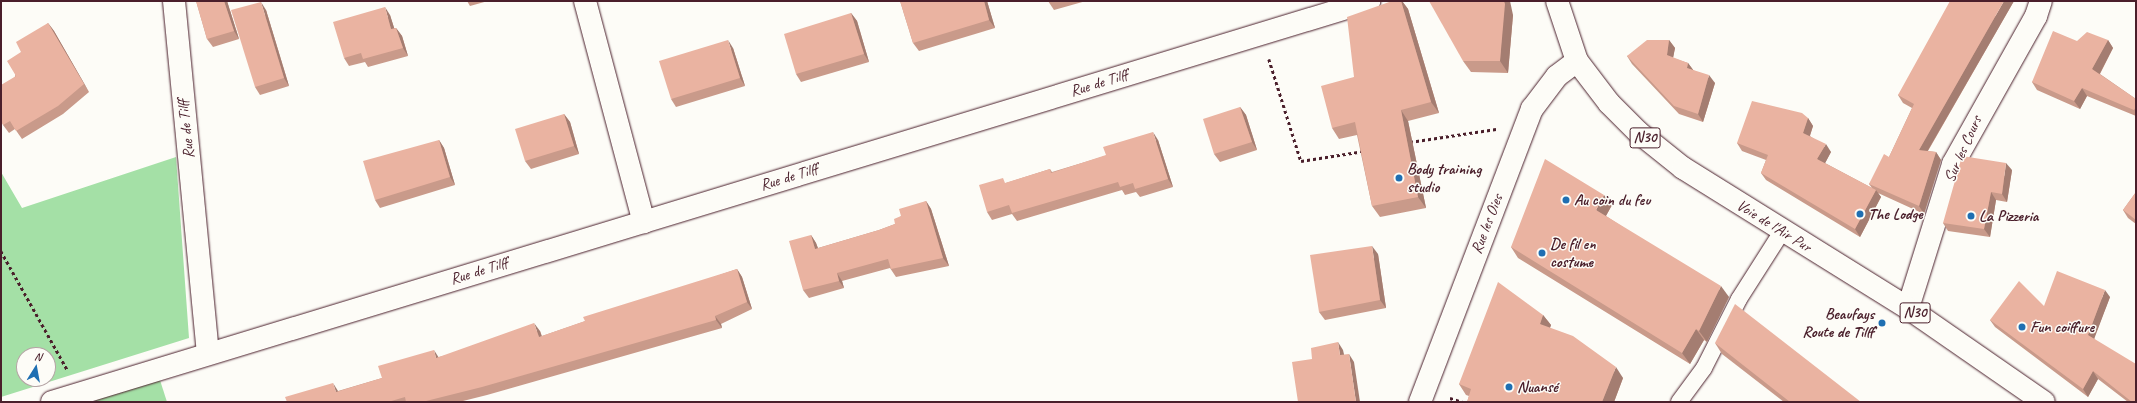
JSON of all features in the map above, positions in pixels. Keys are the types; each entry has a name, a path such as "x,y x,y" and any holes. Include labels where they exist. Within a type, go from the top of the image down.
{"main road":[{"name":"Rue de Tilff","path":"174,1 208,352"},
{"path":"585,1 644,222"},
{"name":"Rue de Tilff","path":"52,402 208,352 644,222 1369,1"},
{"name":"Voie de l'Air Pur","path":"1557,1 1577,61 1609,103 1638,132 1683,168 1908,308 2044,402"},
{"name":"Sur les Cours","path":"1908,308 1953,164 2036,16 2041,1"},
{"name":"Rue les Oies","path":"1420,402 1522,130 1545,89 1577,61"}],"lane":[{"path":"1679,402 1704,368 1739,299 1783,230"}],"path":[{"path":"1261,34 1301,161 1366,150"},
{"path":"1404,144 1485,128 1522,130"},
{"path":"1,251 80,394"}],"green space":[{"path":"176,157 189,338 56,380 56,347 16,347 16,387 33,387 1,397 1,172 22,208"},
{"path":"159,377 167,402 90,402"}],"building":[{"path":"196,1 224,1 234,31 207,39"},
{"path":"900,1 984,1 989,20 913,43"},
{"path":"1392,1 1401,1 1431,102 1401,110 1418,197 1372,206 1355,122 1332,128 1321,86 1354,77 1347,17"},
{"path":"1429,1 1504,1 1500,61 1463,61"},
{"path":"1950,1 2004,1 1919,150 1936,152 1919,206 1869,184 1884,154 1889,157 1914,104 1898,95"},
{"path":"261,2 284,78 255,87 231,10"},
{"path":"385,7 391,29 396,28 403,48 363,59 361,53 344,58 333,22"},
{"path":"851,13 864,54 796,74 784,34"},
{"path":"48,23 84,84 58,106 16,131 10,121 3,125 1,122 1,85 16,76 7,61 21,52 16,42"},
{"path":"2053,31 2077,41 2087,32 2108,40 2092,69 2136,99 2136,107 2134,110 2082,88 2074,101 2032,82"},
{"path":"728,40 740,78 671,99 659,61"},
{"path":"1647,40 1669,40 1667,55 1688,63 1687,68 1709,75 1698,114 1674,106 1627,56"},
{"path":"1752,101 1802,113 1808,118 1803,133 1826,144 1817,159 1876,190 1855,229 1761,173 1768,155 1737,143"},
{"path":"1240,107 1252,142 1214,154 1203,119"},
{"path":"564,114 574,146 525,161 515,129"},
{"path":"1153,132 1168,179 1135,189 1133,183 1120,187 1118,182 1012,213 1009,205 987,212 979,185 1003,178 1005,183 1050,169 1051,173 1106,155 1103,147"},
{"path":"439,140 450,177 375,200 363,161"},
{"path":"1962,156 2006,163 2002,194 1991,192 1984,229 1943,223"},
{"path":"1545,159 1604,195 1596,210 1721,286 1699,331 1696,329 1682,353 1511,247"},
{"path":"2136,192 2136,220 2123,210"},
{"path":"926,201 943,258 891,269 888,259 837,273 839,281 803,290 789,241 811,235 815,249 895,224 894,219 901,216 899,209"},
{"path":"1372,246 1380,300 1319,312 1310,255"},
{"path":"737,269 747,302 715,316 716,320 482,387 422,402 406,402 405,397 388,402 287,402 285,397 333,383 336,392 382,378 378,366 434,350 436,358 534,323 539,337 585,321 583,317"},
{"path":"2057,271 2105,290 2088,335 2136,364 2136,402 2132,402 2093,371 2083,389 1990,320 2019,281 2044,306"},
{"path":"1498,282 1543,315 1540,324 1573,336 1616,367 1602,402 1467,402 1471,389 1459,384"},
{"path":"1735,304 1861,402 1790,402 1715,343"},
{"path":"1338,342 1340,355 1349,354 1356,402 1298,402 1292,362 1312,359 1311,348"}],"place":[{"name":"Body training studio","path":"1399,178"},
{"name":"Au coin du feu","path":"1566,200"},
{"name":"The Lodge","path":"1860,214"},
{"name":"La Pizzeria","path":"1971,216"},
{"name":"De fil en costume","path":"1542,253"},
{"name":"Beaufays Route de Tilff","path":"1882,323"},
{"name":"Fun coiffure","path":"2022,327"},
{"name":"Nuansé","path":"1509,387"}]}
